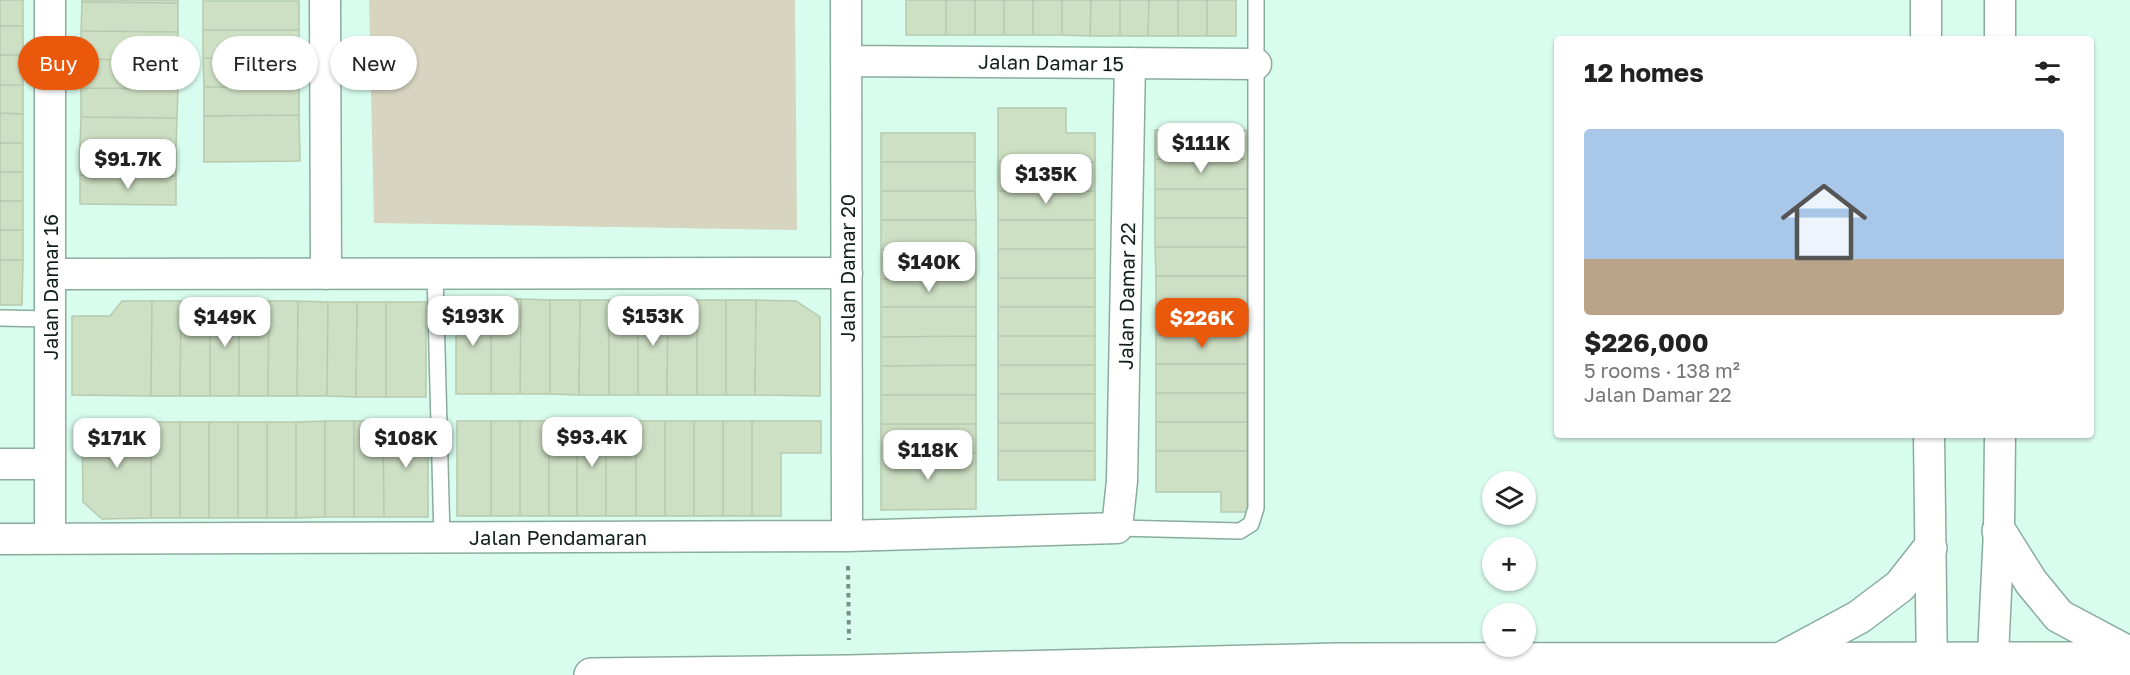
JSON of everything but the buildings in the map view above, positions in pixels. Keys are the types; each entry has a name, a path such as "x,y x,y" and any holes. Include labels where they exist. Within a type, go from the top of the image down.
{"main road":[{"path":"2000,531 2031,582 2059,616 2130,654"},
{"path":"1779,660 1859,618 1900,586 1930,548"},
{"path":"591,675 849,672 1336,660 1779,660 1932,667 2130,659"}],"street":[{"name":"Jalan Damar 16","path":"50,0 50,539"},
{"path":"325,0 326,274"},
{"name":"Jalan Damar 20","path":"846,0 847,536"},
{"path":"1926,0 1926,36"},
{"path":"2000,0 2000,36"},
{"name":"Jalan Damar 15","path":"846,61 1256,64"},
{"name":"Jalan Damar 22","path":"1117,528 1122,481 1130,63"},
{"path":"50,274 847,273"},
{"path":"1929,438 1932,667"},
{"path":"1992,666 2000,531 2000,438"},
{"path":"0,464 50,464"},
{"name":"Jalan Pendamaran","path":"0,539 847,536 1117,528"}],"lane":[{"path":"1117,528 1240,531 1251,524 1256,508 1256,0"},
{"path":"435,274 442,538"},
{"path":"0,318 50,318"}],"path":[{"path":"847,536 849,672"}],"shaded area":[{"path":"369,0 795,0 797,230 374,223 371,90 417,90 417,36 370,36"}]}
